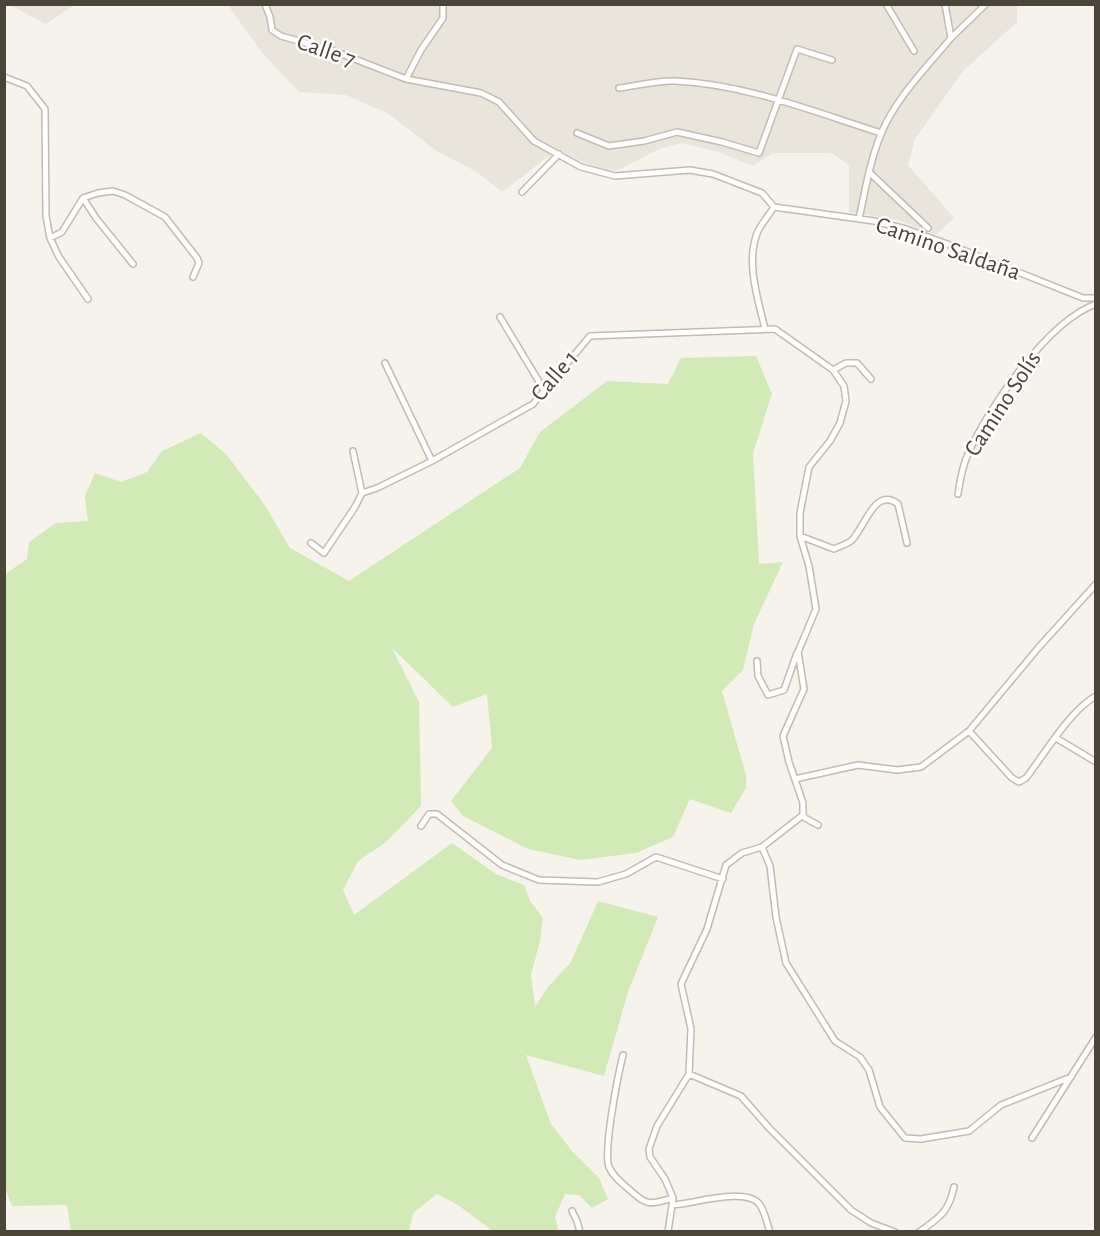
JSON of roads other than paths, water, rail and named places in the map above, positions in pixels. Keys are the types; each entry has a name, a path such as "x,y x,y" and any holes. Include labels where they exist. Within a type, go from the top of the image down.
{"street":[{"name":"Calle 7","path":"265,4 272,30 281,36 325,48 406,79"},
{"path":"443,4 443,18 421,50 406,79 481,93 499,102 534,141 581,167 615,176 690,170 713,174 762,193 774,207 758,231 752,255 756,291 765,329 775,329 786,335 833,370 844,386 846,401 835,432 809,467 800,513 800,536 809,566 816,609 784,690 768,695 758,676 757,661"},
{"path":"886,4 914,51"},
{"path":"945,4 951,38"},
{"path":"859,219 869,172 881,133 906,92 951,38 986,4"},
{"path":"577,133 609,146 644,141 677,132 759,153 797,49 832,60"},
{"path":"4,77 27,86 45,109 46,216 50,238 59,257 88,299"},
{"path":"619,88 672,81 711,84 778,101 881,133"},
{"path":"522,192 559,154"},
{"path":"869,172 928,228"},
{"path":"50,238 62,232 83,198 113,191 125,195 165,218 197,258 199,263 193,277"},
{"path":"83,198 133,264"},
{"name":"Camino Saldaña","path":"774,207 859,219 906,229 1083,298 1095,298"},
{"name":"Camino Solís","path":"958,494 961,473 968,453 1021,369 1059,326 1084,308 1095,304"},
{"path":"500,317 544,390"},
{"name":"Calle 1","path":"362,493 432,461 533,404 590,336 765,329"},
{"path":"385,363 432,461"},
{"path":"833,370 846,363 857,363 871,379"},
{"path":"311,543 324,553 362,493 353,451"},
{"path":"800,536 834,549 851,541 875,506 884,499 892,499 898,504 907,543"},
{"path":"795,779 858,765 897,770 921,767 969,731 1095,584"},
{"path":"798,652 804,689 783,736 803,803 803,815 818,825"},
{"path":"969,731 1012,778 1019,782 1026,778 1073,715 1095,696"},
{"path":"1056,738 1095,762"},
{"path":"421,826 429,814 437,814 502,866 539,880 598,882 626,874 656,857 723,879"},
{"path":"668,1232 673,1201 665,1179 651,1157 649,1149 657,1126 688,1074 691,1029 681,984 707,929 726,865 742,853 762,847 803,815"},
{"path":"762,847 770,866 776,917 786,963 835,1041 860,1057 869,1070 880,1107 905,1138 921,1139 969,1131 1001,1105 1071,1077"},
{"path":"1032,1138 1095,1037"},
{"path":"623,1055 617,1079 609,1136 608,1166 618,1180 643,1203 749,1197 760,1204 770,1232"},
{"path":"688,1074 741,1096 769,1128 851,1210 871,1223 895,1232"},
{"path":"922,1230 941,1217 951,1200 954,1187"},
{"path":"572,1210 578,1221 580,1232"}]}
